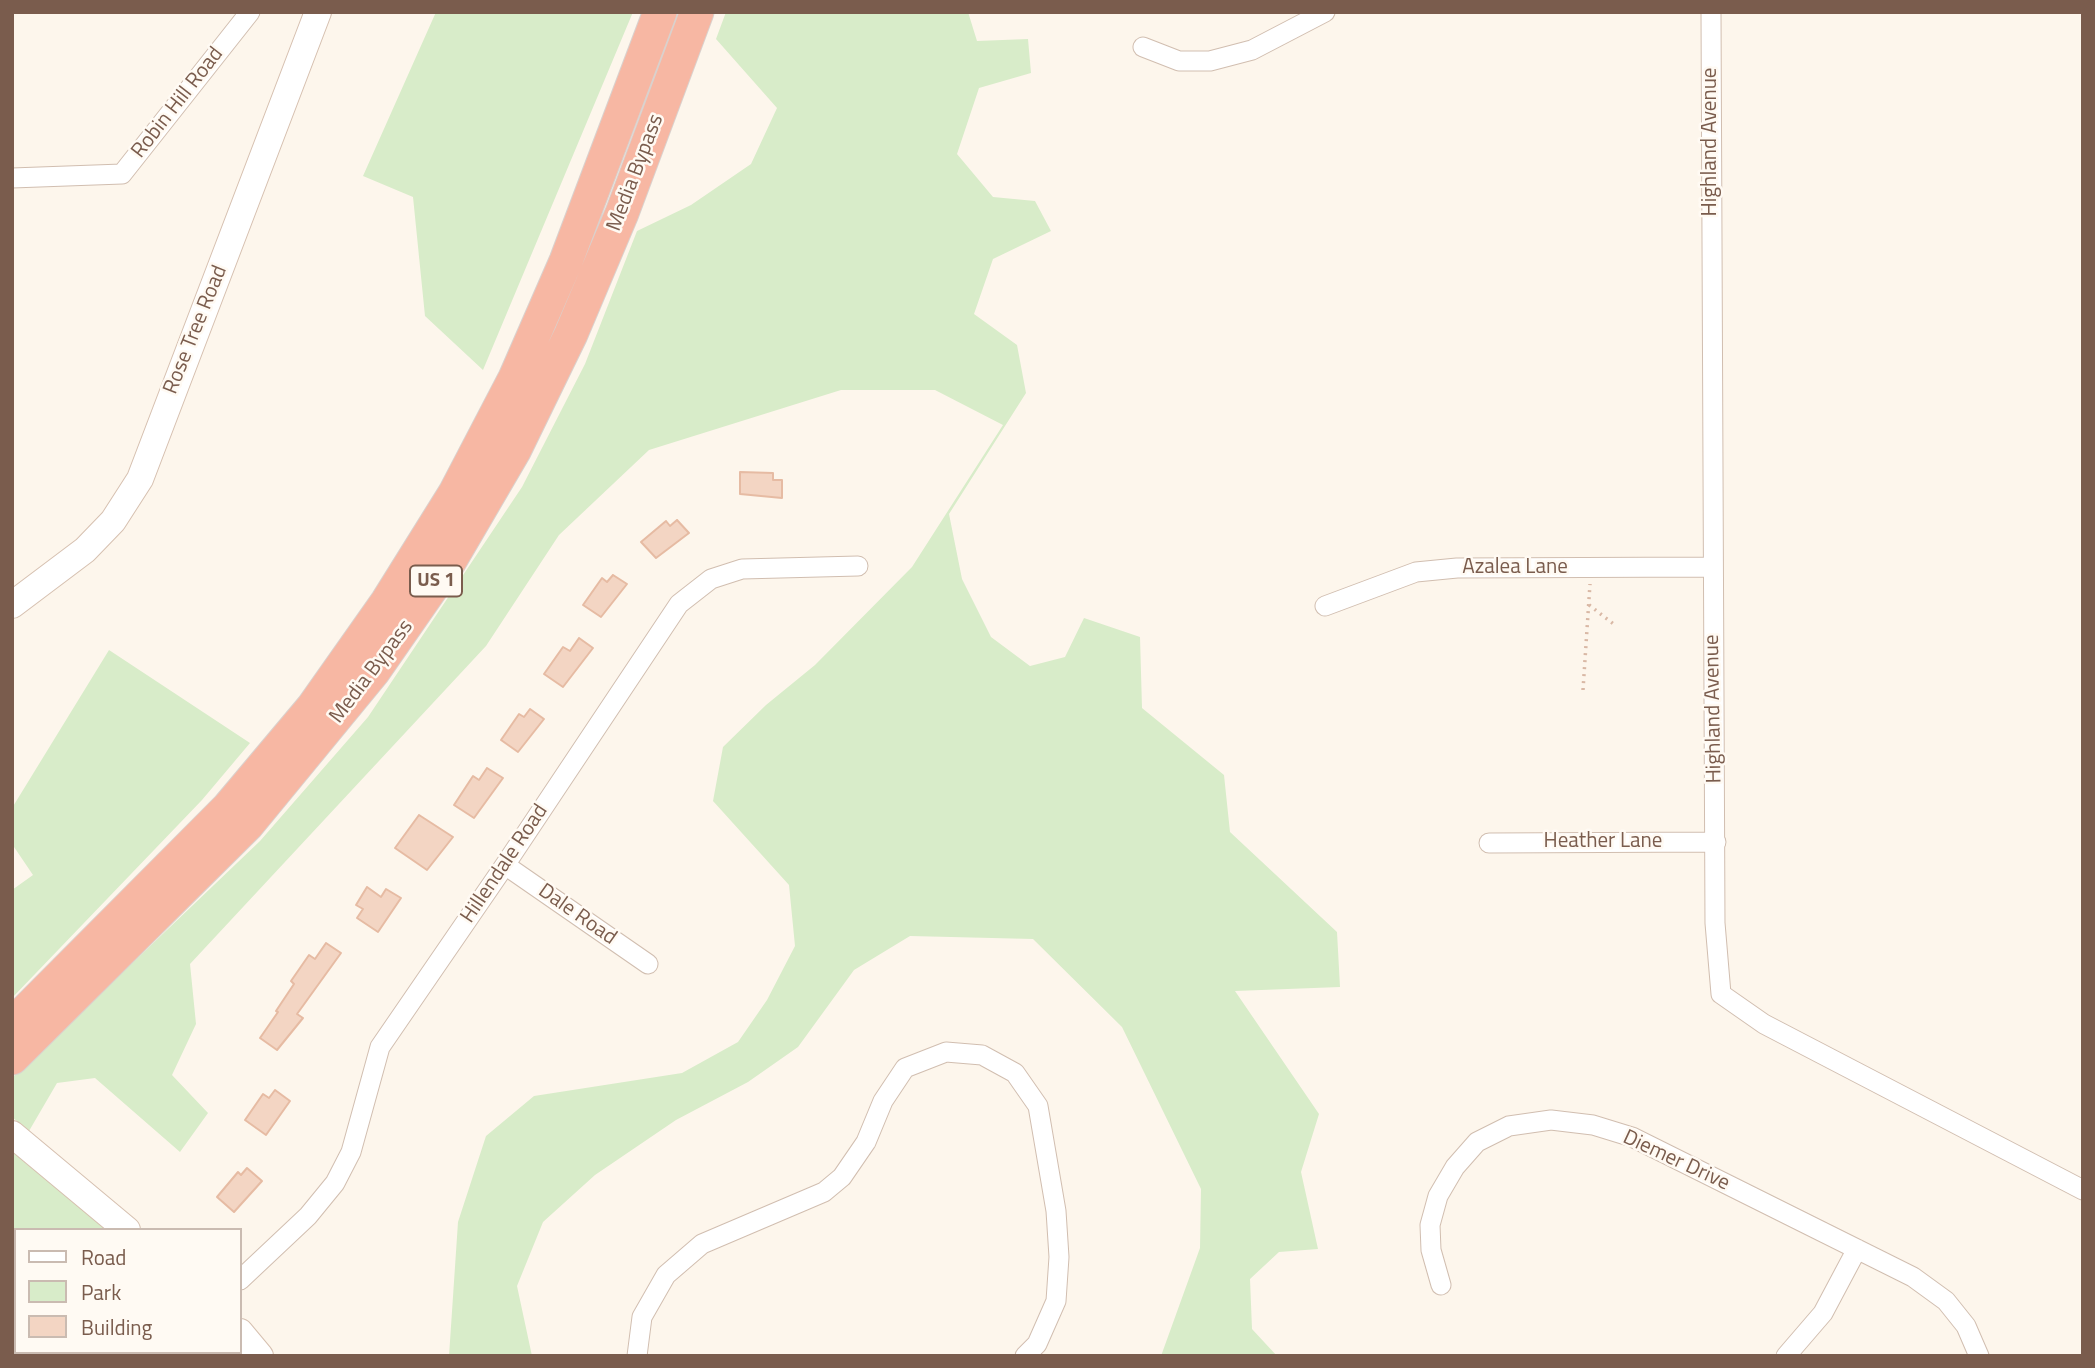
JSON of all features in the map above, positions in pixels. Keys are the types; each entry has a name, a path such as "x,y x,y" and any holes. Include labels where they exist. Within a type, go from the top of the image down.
{"highway":[{"name":"Media Bypass","path":"15,1044 228,808 313,707 387,602 455,493 526,355 566,261 660,12"},
{"name":"Media Bypass","path":"15,1044 248,824 365,682 448,564 514,451 571,334 622,213 697,12"}],"street":[{"name":"Robin Hill Road","path":"12,178 122,174 250,12"},
{"name":"Rose Tree Road","path":"12,604 85,550 113,521 140,479 318,12"},
{"path":"1143,47 1179,61 1210,61 1252,50 1325,12"},
{"name":"Highland Avenue","path":"1711,12 1711,567 1716,842 1714,923 1721,994 1764,1024 2083,1191"},
{"name":"Hillendale Road","path":"242,1278 308,1216 335,1183 351,1152 380,1047 679,604 711,579 742,569 858,566"},
{"name":"Azalea Lane","path":"1325,606 1416,572 1457,568 1711,567"},
{"name":"Heather Lane","path":"1489,843 1716,842"},
{"name":"Dale Road","path":"505,865 648,964"},
{"path":"637,1356 642,1317 666,1275 702,1244 824,1192 842,1177 866,1142 883,1101 905,1068 946,1052 982,1055 1014,1073 1038,1105 1056,1211 1059,1257 1056,1301 1037,1344 1025,1356"},
{"name":"Diemer Drive","path":"1441,1284 1431,1250 1430,1225 1438,1196 1455,1167 1477,1142 1509,1126 1551,1120 1593,1125 1632,1137 1913,1277 1946,1301 1966,1326 1979,1356"},
{"path":"12,1134 125,1228"},
{"path":"1786,1356 1823,1313 1857,1249"},
{"path":"242,1334 260,1356"}],"path":[{"path":"1584,690 1591,568"},
{"path":"1589,605 1615,625"}],"green space":[{"path":"436,12 633,12 483,370 425,316 413,197 363,176"},
{"path":"726,12 968,12 977,41 1028,39 1031,73 979,88 957,154 993,197 1035,201 1051,231 993,259 974,314 1017,345 1026,393 949,514 962,579 991,637 1030,666 1065,657 1084,618 1140,637 1142,708 1224,775 1230,832 1337,932 1340,987 1235,991 1319,1114 1301,1172 1318,1249 1279,1252 1250,1279 1252,1329 1277,1356 1161,1356 1200,1248 1201,1189 1122,1027 1033,939 910,936 854,970 798,1047 748,1082 676,1120 595,1175 543,1222 517,1286 532,1356 449,1356 458,1222 486,1136 534,1096 682,1073 738,1042 767,1000 795,946 789,885 713,801 723,747 766,705 815,665 912,567 1003,425 935,390 841,390 649,450 559,535 486,646 190,964 196,1024 172,1075 208,1113 180,1152 95,1078 57,1083 29,1131 12,1117 12,1078 260,841 368,717 522,487 585,364 637,231 691,205 751,164 777,108 716,39"},
{"path":"109,650 250,743 202,800 12,998 12,890 33,875 12,844 12,808"},
{"path":"12,1144 107,1228 14,1230"},
{"path":"242,1353 245,1356 26,1356"}],"building":[{"path":"740,472 773,473 773,480 782,480 782,498 740,494"},
{"path":"677,520 689,533 656,558 641,542 666,521 670,526"},
{"path":"613,575 627,584 601,617 583,605 602,578 607,582"},
{"path":"579,638 593,648 563,687 544,674 563,647 570,651"},
{"path":"530,709 544,719 518,752 501,740 519,714 524,717"},
{"path":"487,768 503,778 474,818 454,805 473,776 479,780"},
{"path":"419,815 453,837 427,870 395,848"},
{"path":"367,887 381,897 386,889 401,898 378,932 357,918 363,909 356,905"},
{"path":"326,943 341,953 297,1014 303,1018 277,1050 260,1038 294,984 291,981 309,955 315,959"},
{"path":"275,1090 290,1101 266,1135 245,1120 263,1094 269,1098"},
{"path":"247,1168 262,1181 234,1212 217,1197 238,1172 241,1175"}]}
